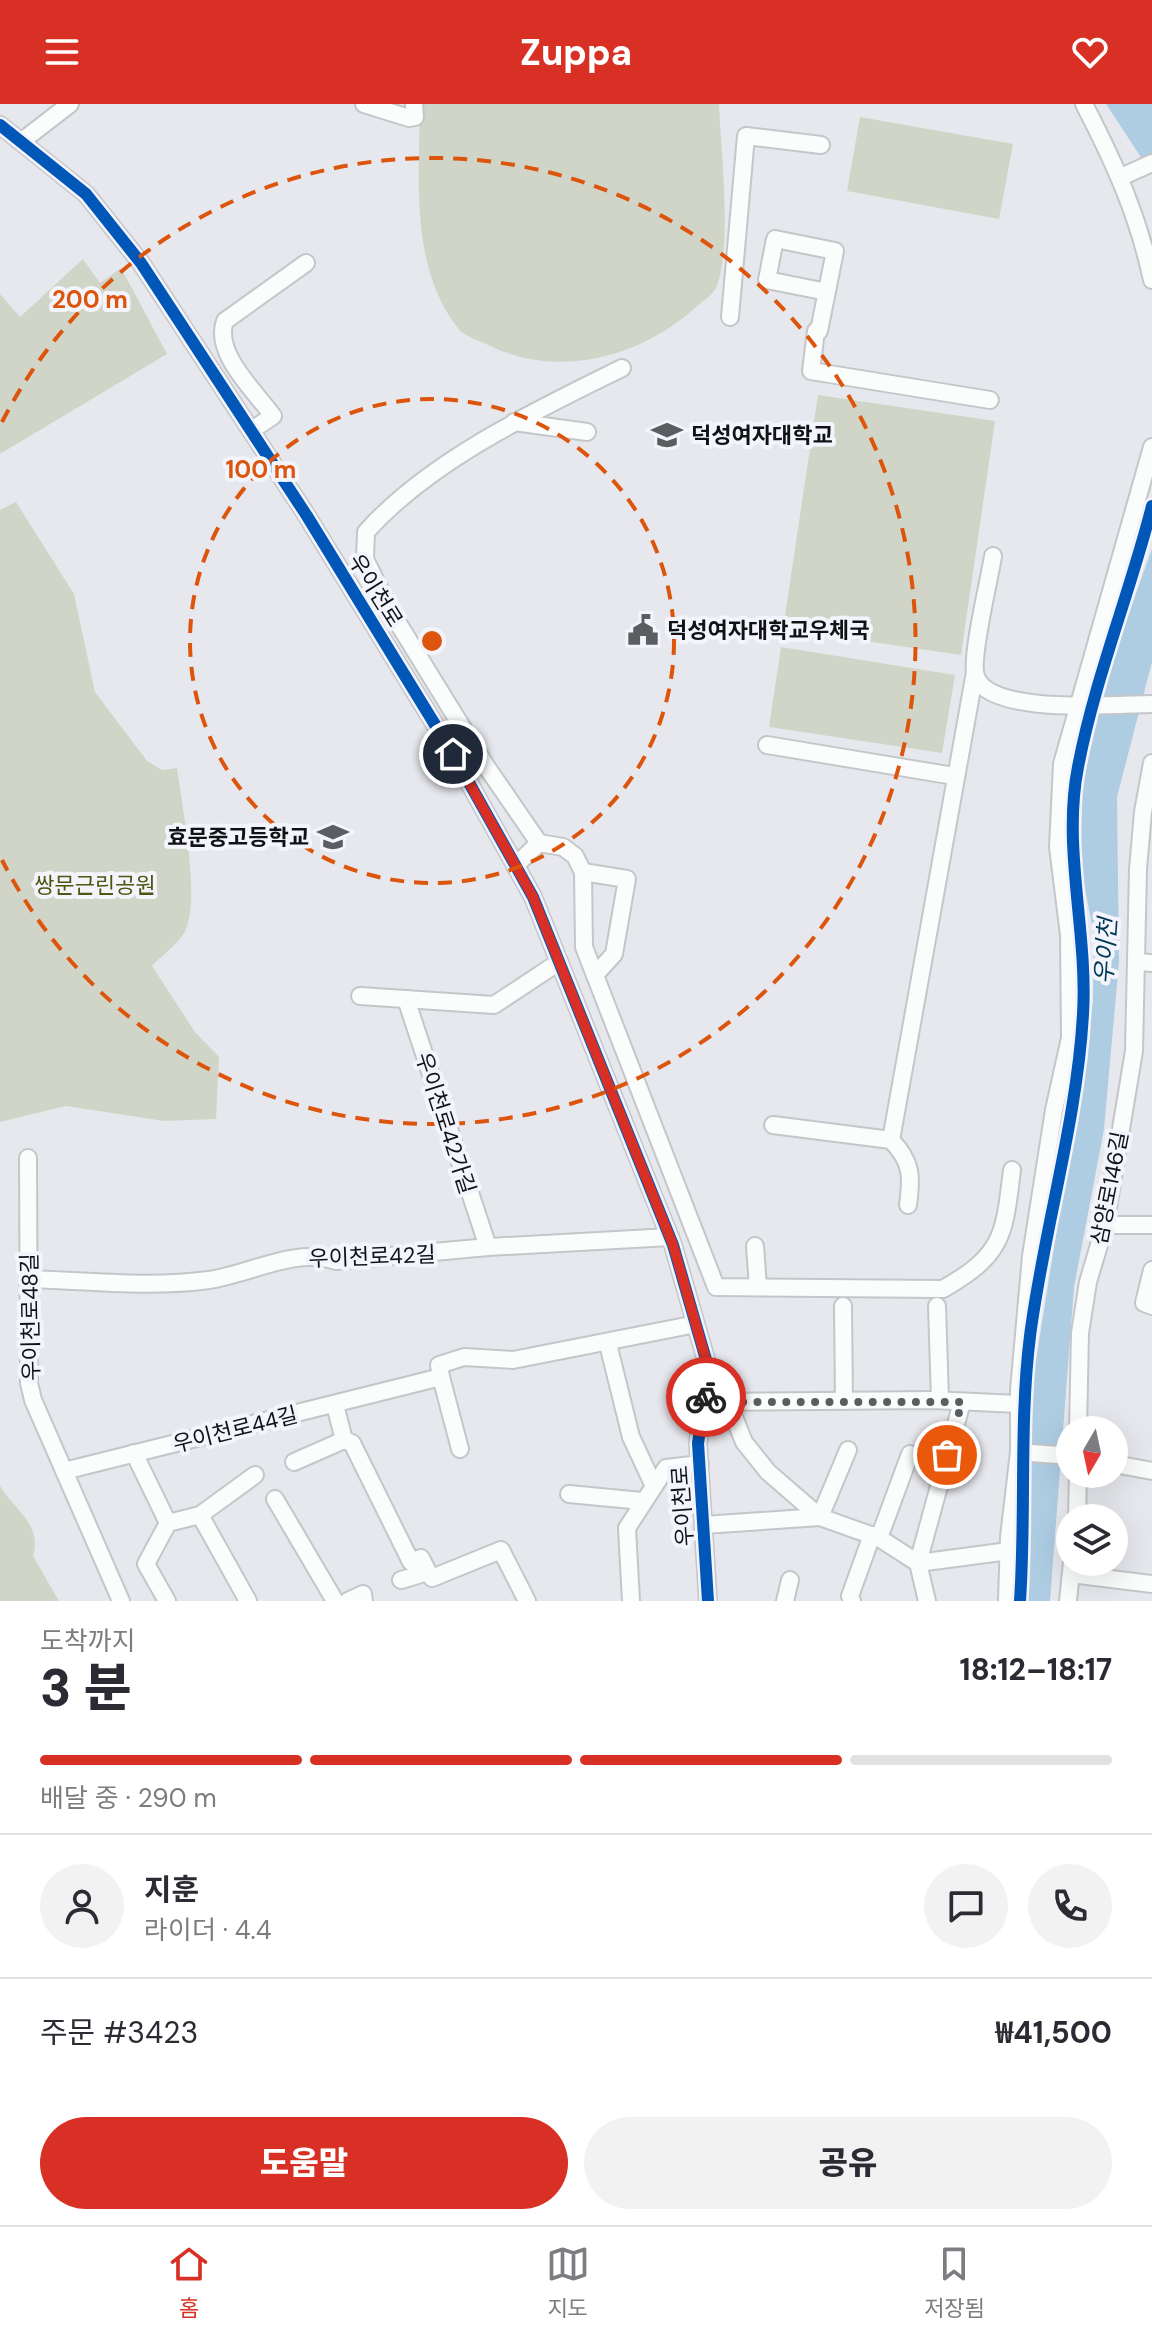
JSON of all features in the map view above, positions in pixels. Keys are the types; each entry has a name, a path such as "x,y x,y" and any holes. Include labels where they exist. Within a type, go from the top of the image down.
{"street":[{"path":"22,141 70,104"},
{"path":"364,104 409,118 415,117 414,104"},
{"path":"1084,104 1121,177 1140,226 1152,280"},
{"name":"우이천로","path":"0,125 86,194 141,263 252,430 453,754 533,897 670,1237 709,1370 698,1443 708,1601"},
{"path":"730,317 746,136 821,145"},
{"path":"1121,177 1152,163"},
{"path":"827,292 767,280 775,239 835,251 827,292 818,331 811,371 990,400"},
{"path":"252,430 273,416 223,347 221,331 225,321 306,263"},
{"path":"622,368 513,422 381,515 366,532 365,559 390,610 486,766 539,843 563,847 575,856 583,872 584,947 716,1287 943,1289 974,1271 1004,1231 1012,1170"},
{"path":"513,422 587,432"},
{"path":"1007,1601 1031,1256 1054,1110 1070,1038 1069,935 1058,847 1062,764 1152,447"},
{"path":"891,1140 993,556"},
{"path":"975,672 985,691 998,698 1079,704 1152,704"},
{"path":"767,745 954,776"},
{"name":"삼양로146길","path":"1078,1416 1080,1333 1088,1282 1105,1225 1134,1051 1144,962 1143,812 1152,763"},
{"path":"515,866 539,843"},
{"path":"583,872 627,879 614,954 595,975"},
{"path":"360,996 494,1005 559,962"},
{"name":"우이천로42가길","path":"406,999 488,1247"},
{"path":"773,1125 891,1140 905,1155 912,1172 908,1205"},
{"name":"우이천로48길","path":"28,1158 29,1383 33,1400 121,1601"},
{"path":"1105,1225 1152,1225"},
{"name":"우이천로42길","path":"28,1279 149,1283 211,1280 317,1255 336,1261 488,1247 670,1237"},
{"path":"755,1246 758,1287"},
{"path":"1152,1270 1144,1303 1152,1306"},
{"path":"843,1306 844,1401"},
{"path":"937,1306 940,1400"},
{"name":"우이천로44길","path":"64,1471 441,1377 439,1365 464,1357 513,1360 563,1348 608,1344 696,1324"},
{"path":"608,1344 631,1437 653,1484"},
{"path":"441,1377 460,1449"},
{"path":"705,1402 940,1400 1019,1404"},
{"path":"728,1402 744,1442 768,1472 820,1517 876,1536 918,1563 1009,1551"},
{"path":"927,1601 918,1563 962,1402"},
{"path":"335,1405 344,1440 352,1443 411,1562 421,1558 432,1578 501,1550 527,1601"},
{"name":"우이천로44길","path":"294,1462 344,1440"},
{"path":"820,1517 848,1450"},
{"path":"1019,1452 1056,1455"},
{"path":"134,1453 168,1523"},
{"path":"852,1601 850,1596 910,1454"},
{"path":"631,1601 627,1528 666,1468 700,1464"},
{"path":"1128,1467 1152,1471"},
{"path":"167,1601 146,1564 168,1523 200,1515 255,1475"},
{"path":"569,1494 642,1501"},
{"path":"275,1499 335,1601"},
{"path":"200,1515 248,1601"},
{"path":"704,1525 820,1517"},
{"path":"401,1580 428,1572"},
{"path":"1068,1601 1071,1576"},
{"path":"1112,1576 1152,1584"},
{"path":"785,1601 790,1580"},
{"path":"348,1601 363,1594 364,1601"}],"green space":[{"path":"420,104 719,104 725,222 716,289 674,324 650,339 598,358 571,362 543,361 515,355 467,335 457,327 442,303 424,249 419,191"},
{"path":"860,117 1013,144 999,219 847,191"},
{"path":"83,259 100,283 121,268 167,354 0,454 0,294 20,317"},
{"path":"818,395 995,421 961,655 783,629"},
{"name":"쌍문근린공원","path":"16,502 74,594 95,692 147,761 162,770 177,768 189,850 190,914 184,934 152,966 195,1032 219,1057 216,1119 164,1121 66,1106 0,1122 0,510"},
{"path":"781,647 955,675 942,753 769,727"},
{"path":"0,1486 31,1527 35,1545 33,1556 59,1601 0,1601"}],"water":[{"path":"1106,104 1152,104 1152,174"},
{"name":"우이천","path":"1152,549 1152,662 1117,797 1119,962 1104,1129 1074,1287 1064,1416 1056,1416 1056,1488 1059,1488 1050,1601 1027,1601 1030,1499 1027,1417 1093,1002 1094,935 1080,864 1083,782 1109,668"}],"cycle path":[{"path":"0,125 86,194 141,263 307,516 453,754 533,897 673,1245 709,1370 698,1443 708,1601"},
{"path":"1020,1601 1025,1402 1030,1336 1074,1095 1083,1014 1084,983 1074,859 1074,798 1085,734 1152,506"}],"way so far":[{"path":"706,1397 705,1402 962,1402 947,1455"}],"place":[{"name":"덕성여자대학교","path":"667,435"},
{"name":"덕성여자대학교우체국","path":"643,630"},
{"name":"효문중고등학교","path":"333,837"}],"route":[{"path":"453,754 533,897 673,1245 709,1370 706,1397"}]}
